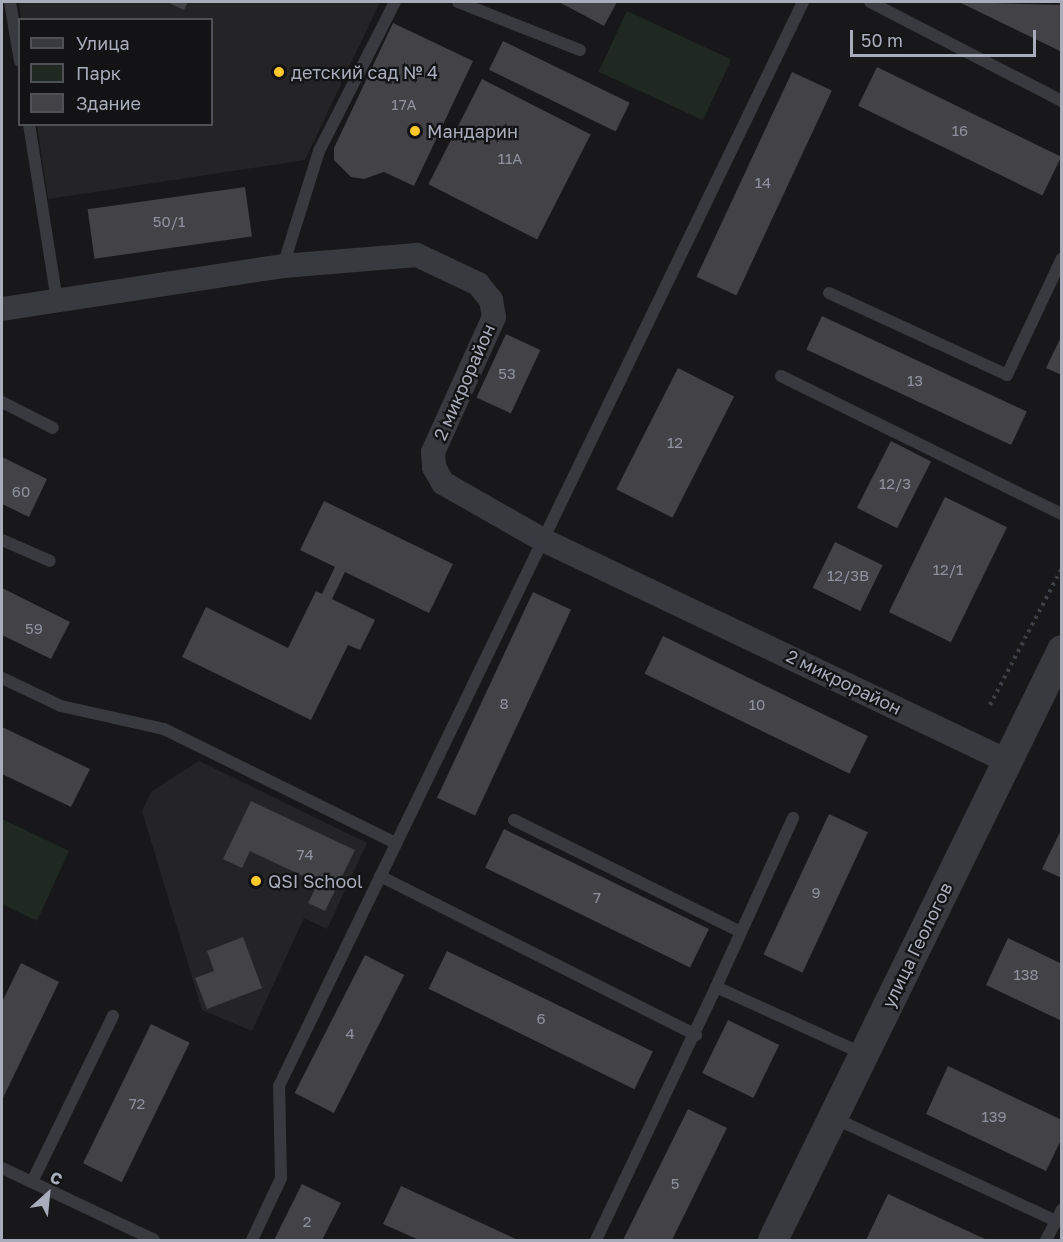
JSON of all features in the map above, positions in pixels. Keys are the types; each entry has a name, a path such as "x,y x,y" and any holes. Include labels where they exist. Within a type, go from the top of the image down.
{"street":[{"name":"2 микрорайон","path":"2,309 283,266 417,255 478,284 491,300 494,317 433,452 434,467 443,483 541,539 1006,761"},
{"name":"улица Геологов","path":"773,1240 1062,650"}],"lane":[{"path":"10,2 18,49"},
{"path":"283,266 319,151 395,2"},
{"path":"458,2 580,50"},
{"path":"252,1240 281,1178 279,1086 381,876 394,842 803,2"},
{"path":"870,2 1062,101"},
{"path":"29,126 57,301"},
{"path":"830,293 1007,375 1062,258"},
{"path":"781,376 1062,514"},
{"path":"2,402 53,428"},
{"path":"2,540 50,561"},
{"path":"2,678 61,705 164,729 394,842"},
{"path":"596,1240 696,1035 739,931 794,818"},
{"path":"514,820 739,931"},
{"path":"381,876 696,1035"},
{"path":"716,987 864,1054"},
{"path":"33,1182 113,1016"},
{"path":"833,1117 1056,1221"},
{"path":"2,1168 153,1240"},
{"path":"1046,1240 1062,1209"}],"path":[{"path":"990,705 1062,567"}],"shaded area":[{"name":"детский сад № 4","path":"19,2 380,2 305,160 48,199 37,126 213,126 213,18 21,18"},
{"name":"QSI School","path":"199,761 367,843 327,929 304,918 252,1031 202,1010 142,811 152,791"}],"green space":[{"path":"627,11 731,60 703,120 599,72"},
{"path":"2,819 69,851 37,921 2,904"}],"building":[{"path":"167,2 188,2 184,10"},
{"path":"559,2 617,2 604,26"},
{"path":"959,2 1062,5 1062,52"},
{"path":"393,23 473,61 414,186 384,172 364,179 351,177 334,160 334,148"},
{"path":"503,41 630,103 616,132 489,70"},
{"path":"877,67 1061,157 1042,196 858,106"},
{"path":"792,72 832,91 736,295 696,277"},
{"path":"482,79 591,134 537,240 428,184"},
{"path":"245,187 252,237 95,259 88,209"},
{"path":"822,316 1027,412 1011,445 806,350"},
{"path":"506,334 540,350 511,414 476,397"},
{"path":"1062,335 1062,375 1046,368"},
{"path":"678,368 734,397 672,518 616,489"},
{"path":"891,441 931,461 897,528 857,508"},
{"path":"2,457 47,479 29,517 2,504"},
{"path":"945,497 1007,527 951,642 889,612"},
{"path":"324,501 453,564 429,613 345,572 332,599 375,620 360,650 348,645 311,720 182,657 206,607 288,648 316,591 322,594 335,567 300,550"},
{"path":"835,542 883,565 860,611 813,588"},
{"path":"2,588 70,622 51,659 2,635"},
{"path":"533,592 571,610 475,815 437,798"},
{"path":"663,636 868,736 850,774 645,674"},
{"path":"2,727 90,769 71,807 2,774"},
{"path":"251,801 355,850 325,911 308,903 318,883 250,851 242,868 223,859"},
{"path":"829,814 868,832 802,973 763,954"},
{"path":"1062,828 1062,878 1042,869"},
{"path":"504,829 709,929 690,968 485,868"},
{"path":"243,937 262,988 207,1009 195,978 214,971 207,951"},
{"path":"1008,938 1062,964 1062,1021 986,985"},
{"path":"447,951 653,1051 634,1089 429,989"},
{"path":"365,955 404,975 334,1113 295,1093"},
{"path":"21,963 59,982 2,1100 2,1002"},
{"path":"728,1020 779,1045 753,1098 702,1073"},
{"path":"151,1024 190,1043 122,1182 83,1163"},
{"path":"948,1066 1062,1120 1062,1138 1046,1171 926,1114"},
{"path":"688,1109 727,1128 672,1240 623,1240"},
{"path":"302,1184 341,1203 322,1240 274,1240"},
{"path":"401,1186 518,1240 419,1240 383,1224"},
{"path":"888,1194 987,1240 866,1240"}],"place":[{"name":"детский сад № 4","path":"279,72"},
{"name":"Мандарин","path":"415,131"},
{"name":"QSI School","path":"256,881"}]}
